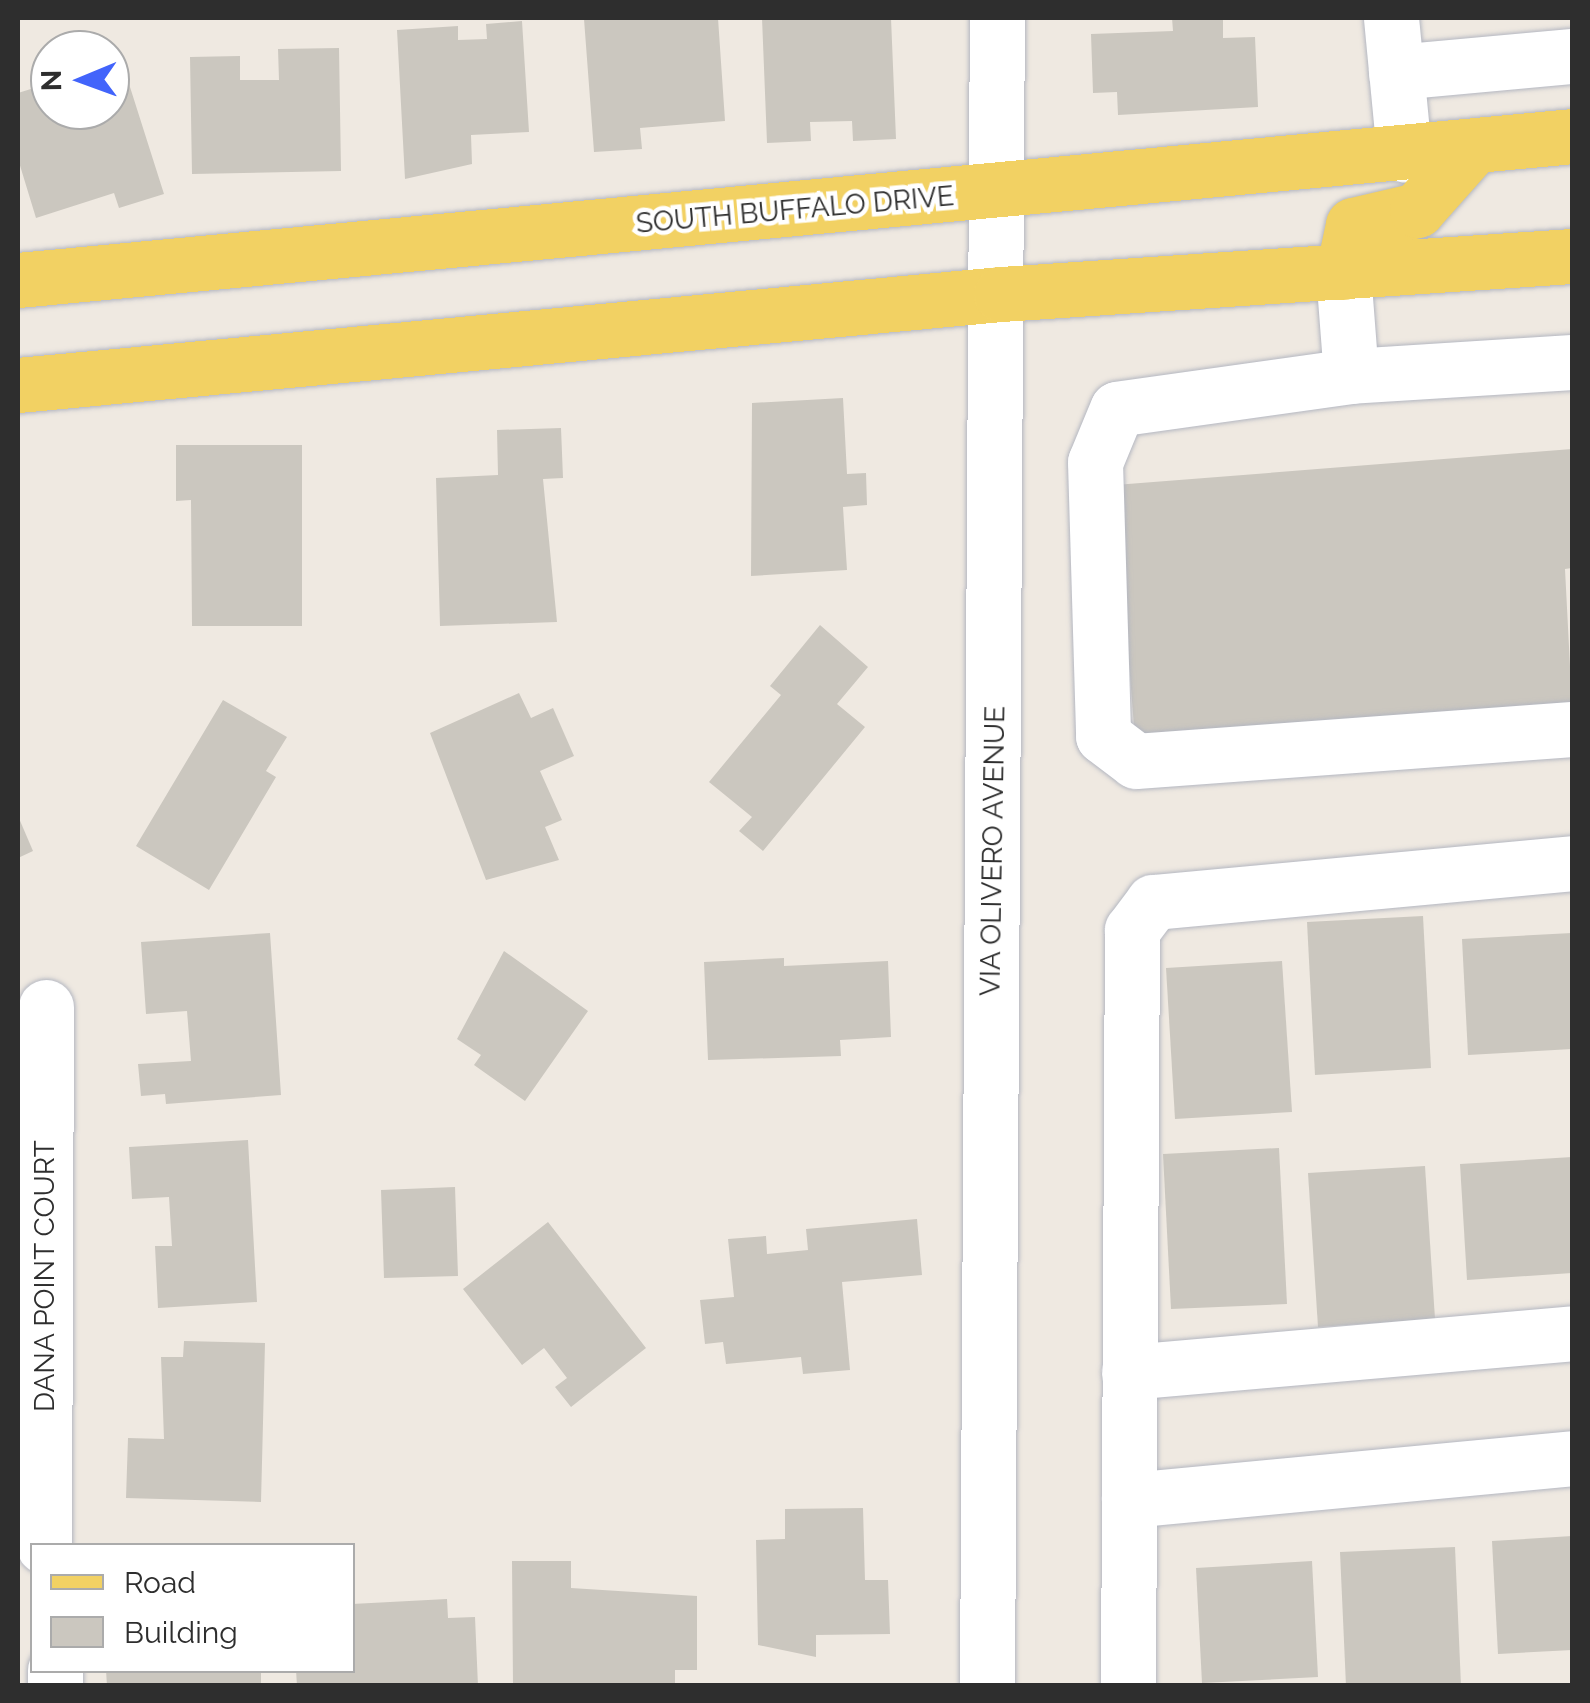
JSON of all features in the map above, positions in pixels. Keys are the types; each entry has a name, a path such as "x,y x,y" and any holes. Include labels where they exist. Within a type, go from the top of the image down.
{"main road":[{"name":"SOUTH BUFFALO DRIVE","path":"18,280 1002,192 1572,136"},
{"path":"1344,272 1353,224 1417,210 1473,146"},
{"path":"18,385 1000,294 1572,256"}],"street":[{"name":"VIA OLIVERO AVENUE","path":"987,1686 1002,192 998,18"},
{"path":"1391,18 1404,154"},
{"path":"1396,72 1572,56"},
{"path":"1344,272 1351,376"},
{"path":"1572,362 1351,376 1116,409 1095,462 1103,736 1136,761 1572,729"},
{"path":"1128,1686 1132,930 1153,902 1572,864"},
{"name":"DANA POINT COURT","path":"44,1543 46,1006"},
{"path":"1130,1372 1572,1334"},
{"path":"1129,1500 1572,1458"}],"building":[{"path":"718,18 725,121 640,128 642,149 594,152 584,19"},
{"path":"762,18 891,18 896,139 853,141 852,121 810,122 811,141 767,143"},
{"path":"1172,18 1223,18 1223,38 1255,37 1258,107 1118,115 1117,92 1093,93 1091,34 1173,31"},
{"path":"522,21 529,132 471,135 472,164 405,179 397,30 458,26 458,40 487,39 486,24"},
{"path":"339,48 341,171 192,174 190,57 240,56 240,80 279,80 278,49"},
{"path":"130,87 164,194 119,208 114,193 36,218 18,159 18,93 30,89 30,130 130,130"},
{"path":"843,398 847,474 866,473 867,505 843,507 847,570 751,576 752,403"},
{"path":"561,428 563,478 543,479 557,622 440,626 436,478 498,475 497,430"},
{"path":"176,445 302,445 302,626 192,626 191,500 176,501"},
{"path":"1572,449 1572,568 1565,569 1572,705 1135,739 1115,485"},
{"path":"820,625 868,667 837,704 865,727 763,851 739,831 752,817 709,782 781,695 770,686"},
{"path":"519,693 531,718 553,708 574,756 540,771 562,820 545,827 559,860 486,880 430,733"},
{"path":"223,700 287,737 266,771 276,777 209,890 136,846"},
{"path":"18,816 33,851 18,858"},
{"path":"1423,916 1431,1068 1315,1075 1307,922"},
{"path":"270,933 281,1095 166,1104 165,1094 141,1096 138,1064 191,1061 187,1011 146,1014 141,942"},
{"path":"1572,933 1572,1049 1468,1055 1462,939"},
{"path":"504,951 588,1011 525,1101 474,1065 481,1055 457,1039"},
{"path":"784,958 784,966 888,961 891,1037 840,1040 841,1056 708,1060 704,962"},
{"path":"1282,961 1292,1112 1175,1119 1166,968"},
{"path":"248,1140 257,1302 158,1308 155,1246 172,1246 169,1197 132,1199 129,1147"},
{"path":"1279,1148 1287,1304 1171,1309 1163,1154"},
{"path":"1572,1157 1572,1273 1467,1280 1460,1164"},
{"path":"1425,1166 1435,1319 1318,1327 1308,1173"},
{"path":"455,1187 458,1276 384,1278 381,1190"},
{"path":"917,1219 922,1275 842,1282 850,1370 803,1374 801,1357 726,1364 723,1342 705,1344 700,1300 734,1297 728,1239 766,1236 767,1254 808,1250 806,1229"},
{"path":"548,1222 646,1348 571,1407 555,1387 567,1378 544,1348 522,1365 463,1289"},
{"path":"184,1341 265,1343 261,1502 126,1498 128,1438 164,1439 161,1357 183,1357"},
{"path":"863,1508 865,1580 888,1580 890,1634 816,1635 816,1657 758,1645 756,1540 785,1539 785,1509"},
{"path":"1572,1536 1572,1650 1498,1654 1492,1541"},
{"path":"1455,1547 1461,1686 1346,1686 1340,1552"},
{"path":"512,1561 571,1561 571,1588 697,1596 697,1670 675,1670 675,1686 513,1686"},
{"path":"1312,1561 1318,1677 1202,1683 1196,1568"},
{"path":"447,1599 448,1618 475,1617 478,1686 297,1686 296,1673 355,1673 355,1604"},
{"path":"106,1673 261,1673 261,1686 107,1686"}]}
